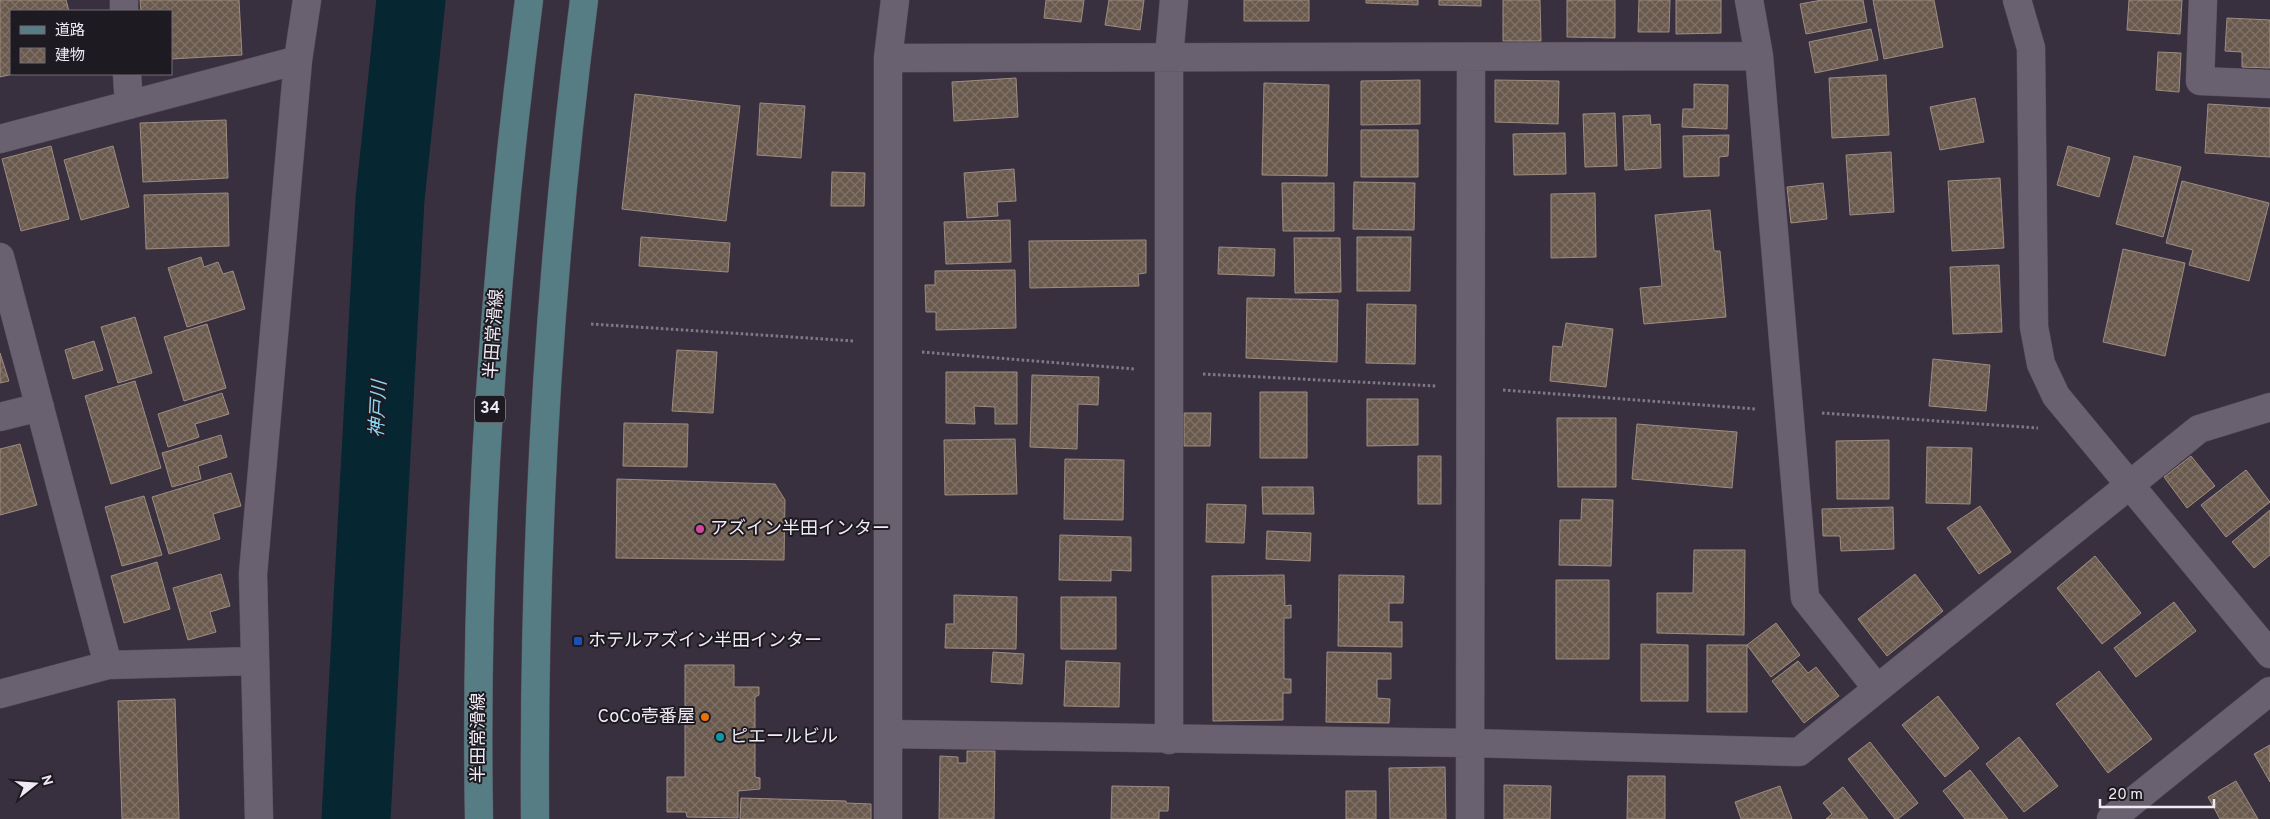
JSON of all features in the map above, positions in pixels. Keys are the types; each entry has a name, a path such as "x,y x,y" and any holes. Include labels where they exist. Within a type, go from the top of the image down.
{"main road":[{"name":"半田常滑線","path":"479,819 478,754 483,561 494,332 517,95 529,0"},
{"path":"535,819 539,551 550,333 570,110 584,0"}],"street":[{"path":"259,819 253,574 298,60 307,0"},
{"path":"888,819 888,58 895,0"},
{"path":"1169,740 1170,57 1174,0"},
{"path":"1749,0 1759,56 1805,598 1876,688"},
{"path":"2017,0 2031,48 2034,327 2041,364 2056,396 2270,654"},
{"path":"2203,0 2200,81 2270,84"},
{"path":"888,58 1759,56"},
{"path":"1470,58 1468,743 1470,819"},
{"path":"0,139 298,60"},
{"path":"127,75 129,105"},
{"path":"0,257 108,665"},
{"path":"0,418 40,407"},
{"path":"888,734 1169,740 1468,743 1798,752 2199,429 2270,407"},
{"path":"0,694 108,665 254,661"},
{"path":"2111,819 2270,691"}],"path":[{"path":"591,324 889,344 904,350 1170,372 1470,387 2043,428"}],"building":[{"path":"0,0 66,0 69,10 10,10 10,75 0,77"},
{"path":"140,0 239,0 242,55 172,59 172,10 141,10"},
{"path":"1046,0 1084,0 1081,22 1044,18"},
{"path":"1109,0 1144,0 1140,30 1105,25"},
{"path":"1244,0 1309,0 1309,21 1244,21"},
{"path":"1366,0 1418,0 1418,5 1366,3"},
{"path":"1439,0 1481,0 1481,6 1439,5"},
{"path":"1503,0 1540,0 1541,41 1503,41"},
{"path":"1567,0 1615,0 1615,38 1567,37"},
{"path":"1639,0 1670,0 1669,32 1638,32"},
{"path":"1676,0 1721,0 1721,33 1676,34"},
{"path":"1822,0 1863,0 1867,22 1806,34 1800,4"},
{"path":"1873,0 1934,0 1943,47 1884,59"},
{"path":"2129,0 2182,0 2180,34 2127,30"},
{"path":"2227,18 2270,20 2270,68 2242,67 2242,52 2225,51"},
{"path":"1871,29 1878,60 1815,73 1809,42"},
{"path":"2158,52 2181,53 2179,92 2156,90"},
{"path":"1886,75 1889,135 1832,138 1829,78"},
{"path":"1016,78 1018,117 954,121 952,82"},
{"path":"1420,80 1420,124 1361,125 1361,81"},
{"path":"1495,80 1559,81 1558,124 1495,122"},
{"path":"1264,83 1329,85 1327,176 1262,175"},
{"path":"1694,84 1728,85 1727,129 1682,127 1683,109 1694,109"},
{"path":"635,94 740,106 726,221 622,209"},
{"path":"1975,98 1984,142 1940,150 1930,107"},
{"path":"760,103 805,106 801,158 757,155"},
{"path":"2208,104 2270,108 2270,157 2205,153"},
{"path":"1615,113 1617,166 1585,167 1583,114"},
{"path":"1650,115 1651,125 1660,124 1661,168 1625,170 1623,116"},
{"path":"226,120 228,178 143,182 140,123"},
{"path":"1361,130 1418,130 1418,177 1361,177"},
{"path":"1565,133 1566,174 1514,175 1513,134"},
{"path":"1729,135 1728,156 1719,157 1719,176 1684,177 1683,136"},
{"path":"51,146 69,219 21,231 2,159"},
{"path":"113,146 129,207 81,220 64,160"},
{"path":"2068,146 2110,158 2099,197 2057,185"},
{"path":"1891,152 1894,212 1850,215 1846,155"},
{"path":"2134,156 2181,167 2163,237 2116,224"},
{"path":"1014,169 1016,201 997,202 998,216 967,218 964,173"},
{"path":"832,172 865,173 864,206 831,206"},
{"path":"2000,178 2004,248 1952,251 1948,181"},
{"path":"2182,181 2269,203 2249,281 2189,265 2193,250 2166,243"},
{"path":"1354,182 1415,183 1414,230 1353,229"},
{"path":"1282,183 1334,183 1334,231 1283,231"},
{"path":"1823,183 1827,219 1791,223 1787,187"},
{"path":"228,193 229,246 146,249 144,195"},
{"path":"1595,193 1596,257 1551,258 1551,194"},
{"path":"1710,210 1714,251 1720,251 1726,317 1644,324 1640,288 1662,286 1655,215"},
{"path":"1010,220 1011,262 946,264 944,222"},
{"path":"641,237 730,243 728,272 639,266"},
{"path":"1357,237 1411,237 1410,291 1357,291"},
{"path":"1294,238 1340,238 1341,292 1295,293"},
{"path":"1146,240 1146,273 1138,274 1139,286 1030,288 1029,241"},
{"path":"1219,247 1275,249 1274,276 1218,274"},
{"path":"2123,249 2185,263 2165,356 2103,342"},
{"path":"201,257 204,267 218,262 223,274 233,271 245,309 187,327 168,268"},
{"path":"1999,265 2002,332 1953,334 1950,267"},
{"path":"1015,270 1016,328 936,330 936,312 926,312 925,285 935,285 935,271"},
{"path":"1247,298 1338,300 1337,362 1246,358"},
{"path":"1367,304 1416,305 1415,364 1366,363"},
{"path":"135,317 152,373 118,383 101,327"},
{"path":"1566,323 1613,329 1606,387 1550,381 1553,346 1562,347"},
{"path":"207,324 226,388 184,401 164,337"},
{"path":"94,341 103,370 73,379 65,350"},
{"path":"677,350 717,352 713,413 672,411"},
{"path":"0,353 9,381 0,383"},
{"path":"1933,359 1990,365 1986,411 1929,406"},
{"path":"946,372 1017,372 1017,424 995,424 995,407 974,406 975,424 946,423"},
{"path":"1032,375 1099,377 1098,405 1078,404 1077,449 1030,447"},
{"path":"135,381 161,468 111,484 85,396"},
{"path":"1260,392 1307,392 1307,458 1260,458"},
{"path":"222,393 229,414 195,424 199,437 168,447 158,414"},
{"path":"1367,399 1418,399 1418,445 1367,446"},
{"path":"1184,413 1211,413 1210,446 1184,446"},
{"path":"1557,418 1616,418 1616,487 1558,487"},
{"path":"624,423 688,424 687,467 623,466"},
{"path":"1637,424 1737,432 1732,488 1632,479"},
{"path":"221,435 227,457 198,466 201,479 172,487 162,453"},
{"path":"1015,439 1017,494 945,495 944,440"},
{"path":"1889,440 1889,499 1837,499 1836,441"},
{"path":"20,444 37,505 0,515 0,449"},
{"path":"1927,447 1972,448 1970,504 1926,503"},
{"path":"1418,456 1441,456 1441,504 1418,504"},
{"path":"2191,456 2215,486 2187,508 2164,477"},
{"path":"1065,459 1124,460 1123,520 1064,519"},
{"path":"2246,470 2270,502 2226,537 2201,505"},
{"path":"231,473 241,506 213,514 220,539 169,554 152,497"},
{"name":"アズイン半田インター","path":"617,479 775,484 785,500 784,560 616,558"},
{"path":"1262,487 1313,487 1314,514 1263,514"},
{"path":"144,496 162,555 122,566 105,507"},
{"path":"1582,499 1613,500 1611,566 1559,565 1560,520 1581,520"},
{"path":"1207,504 1246,505 1244,543 1206,542"},
{"path":"1980,506 2011,552 1979,574 1947,528"},
{"path":"1893,507 1894,549 1841,551 1840,536 1823,536 1822,509"},
{"path":"2270,510 2270,555 2254,568 2232,542"},
{"path":"1267,531 1311,533 1310,561 1266,559"},
{"path":"1060,535 1131,537 1131,571 1111,570 1111,581 1059,580"},
{"path":"1694,550 1745,550 1744,635 1657,633 1657,593 1693,593"},
{"path":"2095,556 2141,613 2102,644 2057,588"},
{"path":"157,562 170,609 124,623 111,576"},
{"path":"221,574 230,606 210,612 216,632 188,640 173,588"},
{"path":"1915,574 1943,611 1887,656 1858,619"},
{"path":"1284,575 1285,606 1291,605 1291,618 1284,618 1284,679 1291,679 1291,693 1283,693 1283,720 1213,721 1212,576"},
{"path":"1339,575 1404,576 1403,603 1389,603 1389,622 1402,622 1402,647 1338,646"},
{"path":"1556,580 1609,580 1609,659 1556,659"},
{"path":"954,595 1017,597 1016,649 945,648 946,624 954,624"},
{"path":"1061,597 1116,597 1116,649 1061,649"},
{"path":"2174,602 2196,631 2136,677 2114,648"},
{"path":"1776,623 1800,655 1771,677 1747,645"},
{"path":"1641,644 1688,645 1688,701 1641,701"},
{"path":"1707,645 1747,645 1747,712 1707,712"},
{"path":"993,652 1024,654 1022,684 991,682"},
{"path":"1327,652 1391,653 1391,679 1377,679 1377,698 1390,699 1389,723 1326,722"},
{"path":"1066,661 1120,663 1119,707 1064,706"},
{"path":"1798,661 1808,673 1816,667 1839,696 1804,723 1772,681"},
{"name":"ピエールビル","path":"685,665 734,665 734,687 759,687 759,695 755,697 755,777 760,778 760,789 738,791 738,818 687,817 686,812 667,812 667,777 685,777"},
{"path":"2099,671 2152,739 2108,773 2056,704"},
{"path":"1938,696 1979,748 1945,777 1902,725"},
{"path":"175,699 179,819 122,819 118,701"},
{"path":"2019,737 2058,786 2024,812 1986,764"},
{"path":"1870,742 1918,803 1898,819 1895,819 1848,759"},
{"path":"2270,745 2270,782 2254,754"},
{"path":"967,751 995,751 994,819 939,819 940,756 958,757 958,763 967,763"},
{"path":"1445,767 1446,819 1390,819 1389,768"},
{"path":"1970,770 2008,819 1965,819 1943,791"},
{"path":"1628,776 1665,776 1665,819 1627,819"},
{"path":"2236,781 2258,819 2220,819 2208,797"},
{"path":"1504,785 1551,786 1550,819 1504,819"},
{"path":"1112,786 1169,787 1168,811 1159,811 1159,819 1111,819"},
{"path":"1780,786 1792,819 1741,819 1735,802"},
{"path":"1843,787 1868,819 1826,819 1832,814 1823,803"},
{"path":"1346,791 1376,791 1376,819 1346,819"},
{"path":"741,798 846,801 846,803 871,804 871,819 740,819"}],"waterway":[{"name":"神戸川","path":"356,819 390,199 411,0"}],"place":[{"name":"アズイン半田インター","path":"700,529"},
{"name":"ホテルアズイン半田インター","path":"578,641"},
{"name":"CoCo壱番屋","path":"705,717"},
{"name":"ピエールビル","path":"720,737"}]}
